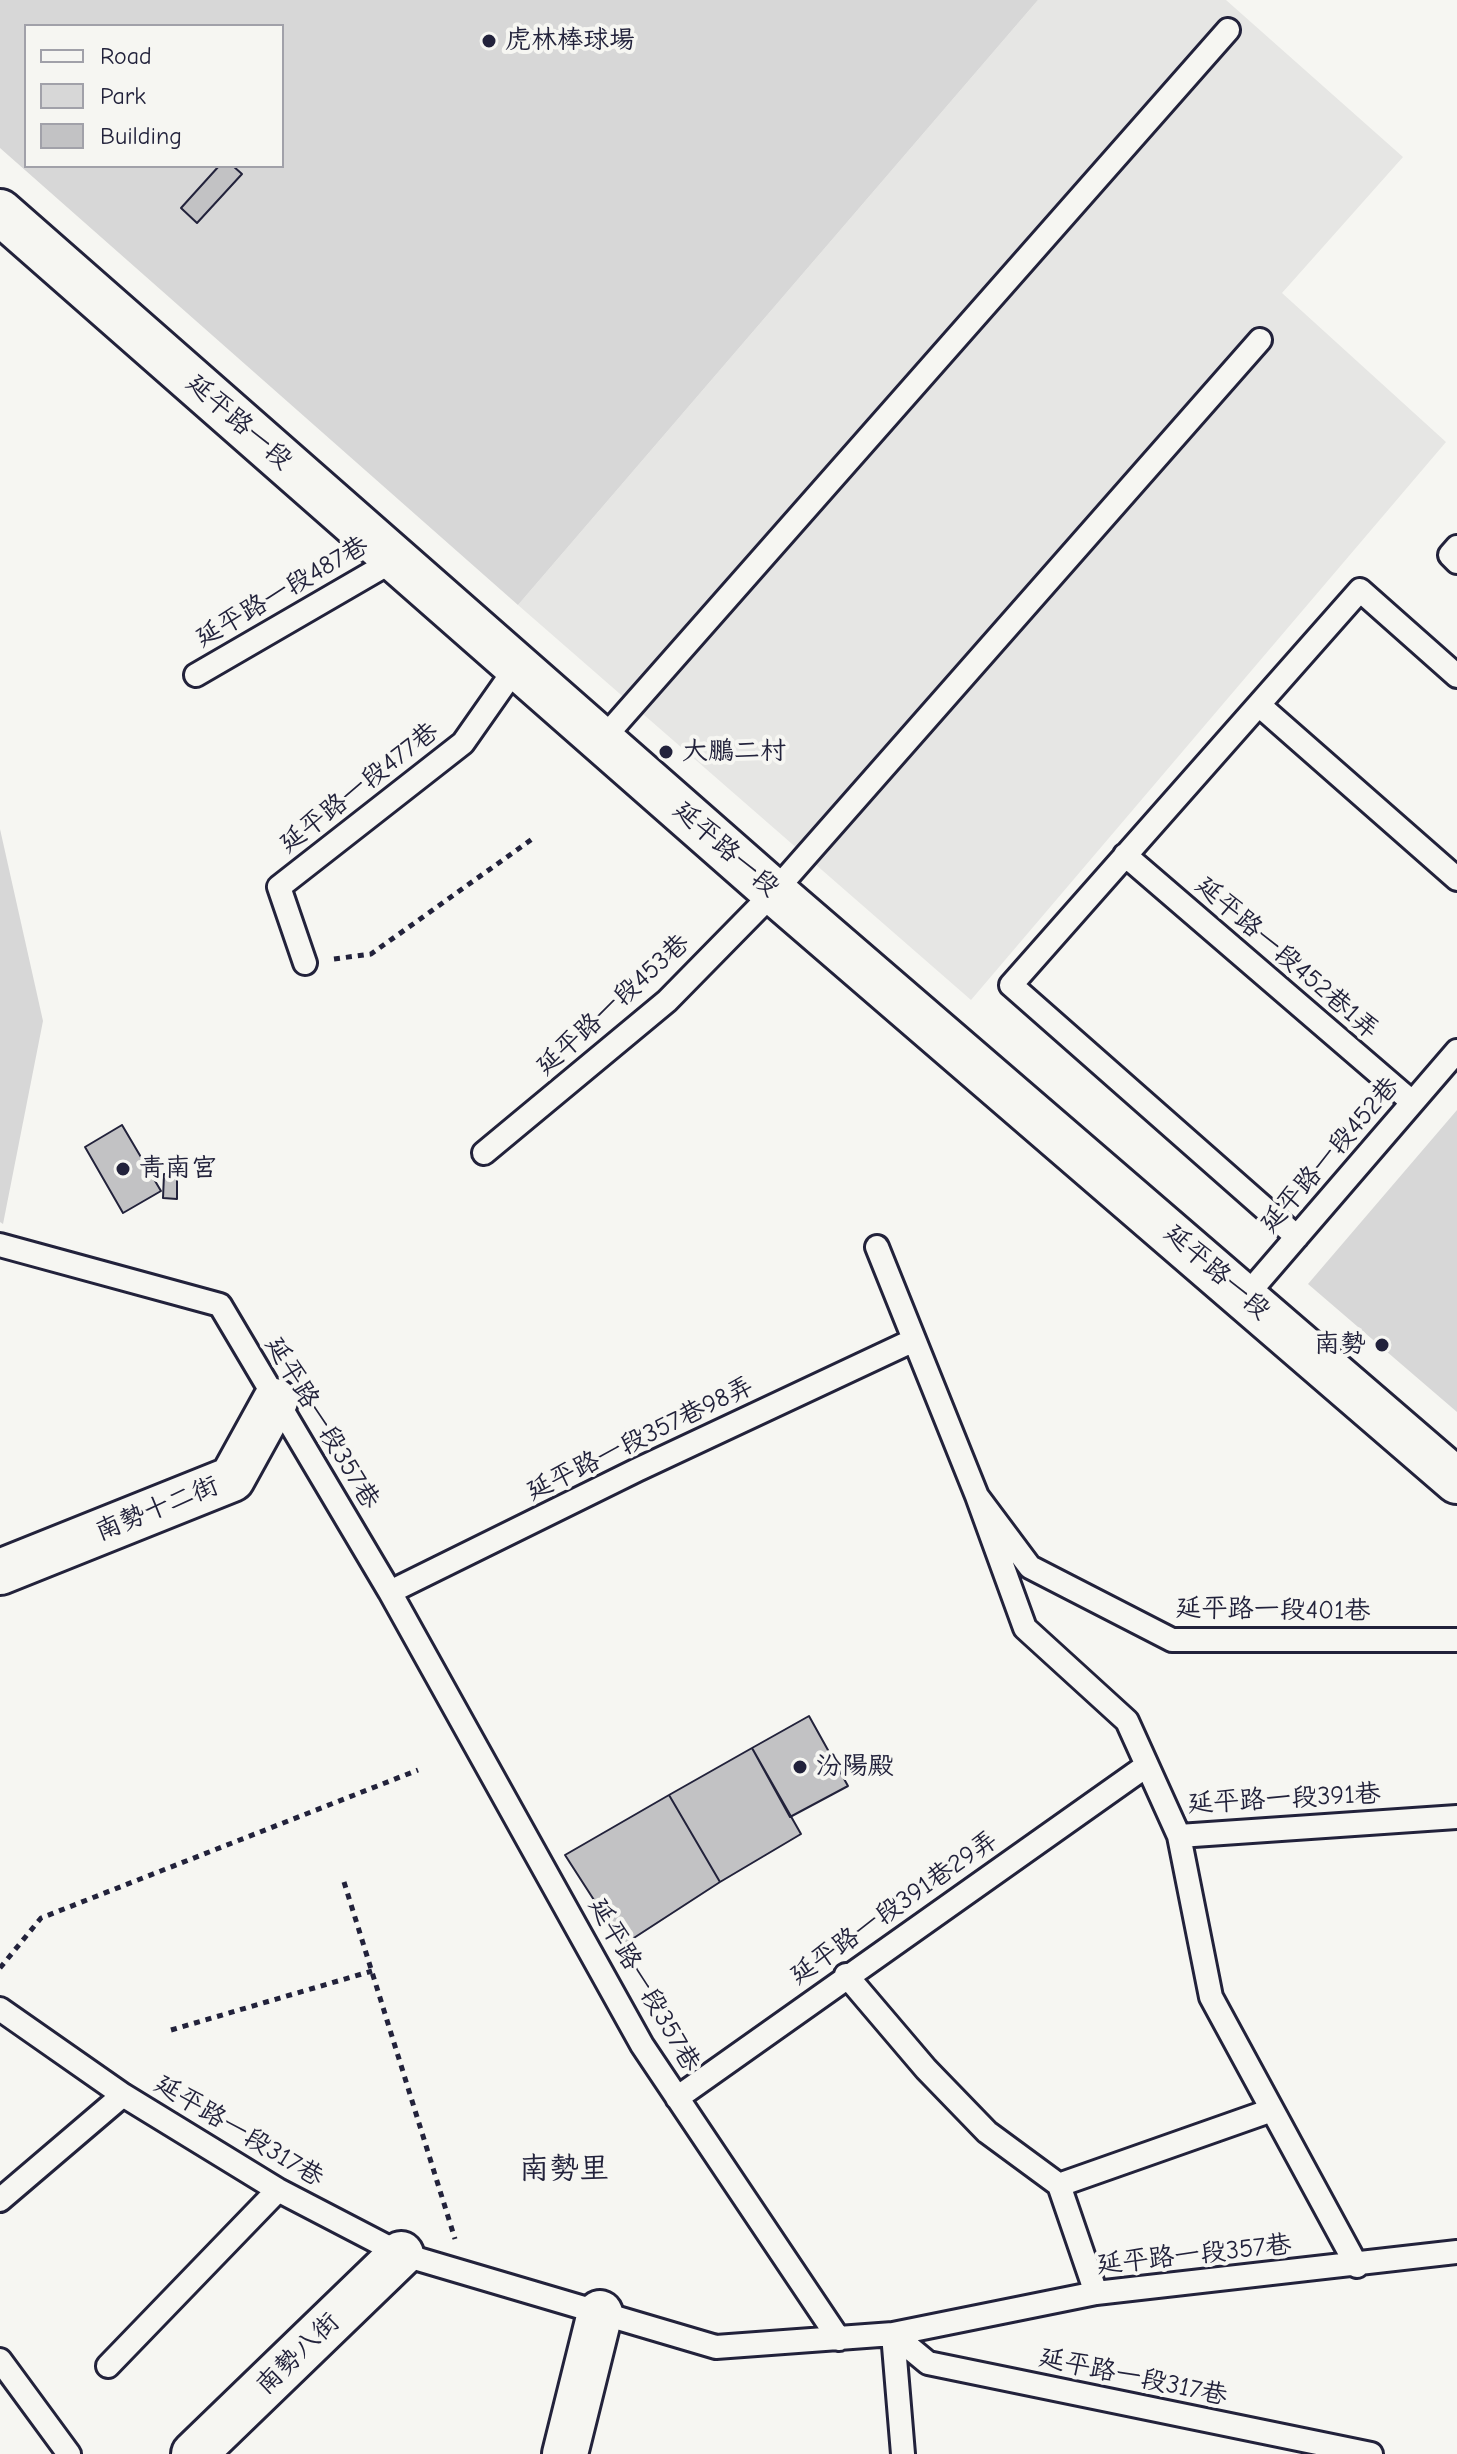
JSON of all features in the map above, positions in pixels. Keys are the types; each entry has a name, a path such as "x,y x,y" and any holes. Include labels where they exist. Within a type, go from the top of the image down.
{"street":[{"name":"延平路一段","path":"0,212 774,892 1457,1481"},
{"name":"南勢十二街","path":"0,1572 232,1479 275,1401"},
{"name":"南勢八街","path":"194,2454 401,2254"},
{"path":"565,2454 600,2313"}],"lane":[{"path":"602,740 1228,30"},
{"name":"延平路一段453巷","path":"484,1153 667,1001 774,892 1260,340"},
{"path":"1457,547 1450,555 1457,562"},
{"name":"延平路一段487巷","path":"196,675 396,559"},
{"path":"1297,1237 1011,985 1360,590 1457,676"},
{"name":"延平路一段477巷","path":"305,963 279,887 463,743 517,666"},
{"path":"1259,705 1457,879"},
{"name":"延平路一段452巷1弄","path":"1125,855 1412,1102"},
{"name":"延平路一段452巷","path":"1245,1297 1457,1051"},
{"name":"延平路一段357巷","path":"0,1245 220,1305 390,1592 642,2045 839,2339 893,2334 1096,2293 1357,2266 1457,2252"},
{"name":"延平路一段401巷","path":"877,1247 977,1496 1030,1567 1172,1640 1457,1640"},
{"name":"延平路一段357巷98弄","path":"390,1592 637,1470 914,1340"},
{"name":"延平路一段391巷","path":"977,1496 1025,1628 1127,1721 1179,1836 1457,1817"},
{"name":"延平路一段391巷29弄","path":"677,2098 846,1975 1146,1766"},
{"path":"1179,1836 1211,1997 1357,2266"},
{"path":"846,1975 926,2069 987,2132 1059,2185 1096,2293"},
{"name":"延平路一段317巷","path":"0,2009 123,2095 278,2190 401,2254 716,2347 839,2339"},
{"path":"0,2200 123,2095"},
{"path":"1059,2185 1272,2110"},
{"path":"108,2366 278,2190"},
{"path":"893,2334 903,2454"},
{"name":"延平路一段317巷","path":"893,2334 928,2363 1371,2454"},
{"path":"0,2360 69,2454"}],"path":[{"path":"305,963 371,954 535,837"},
{"path":"0,1968 41,1918 418,1770"},
{"path":"344,1882 465,2271"},
{"name":"延平路一段317巷","path":"171,2030 372,1971"}],"shaded area":[{"path":"1038,0 1226,0 1403,157 1282,293 1446,442 971,1000 518,605"}],"green space":[{"name":"虎林棒球場","path":"0,0 1038,0 518,605 0,148"},
{"path":"0,829 43,1021 3,1224 0,1222"},
{"path":"1457,1110 1457,1412 1308,1284"}],"building":[{"path":"217,168 235,168 242,174 197,223 181,208"},
{"name":"青南宫","path":"122,1125 161,1191 123,1213 85,1147"},
{"path":"164,1174 177,1175 177,1199 163,1198"},
{"name":"汾陽殿","path":"809,1716 848,1786 790,1817 752,1748"},
{"path":"752,1748 801,1834 720,1882 669,1795"},
{"path":"669,1795 720,1882 623,1945 565,1855"}],"place":[{"name":"虎林棒球場","path":"489,41"},
{"name":"大鵬二村","path":"666,752"},
{"name":"青南宫","path":"123,1169"},
{"name":"南勢","path":"1382,1345"},
{"name":"汾陽殿","path":"800,1767"}],"district":[{"name":"南勢里","path":"564,2170"}]}
